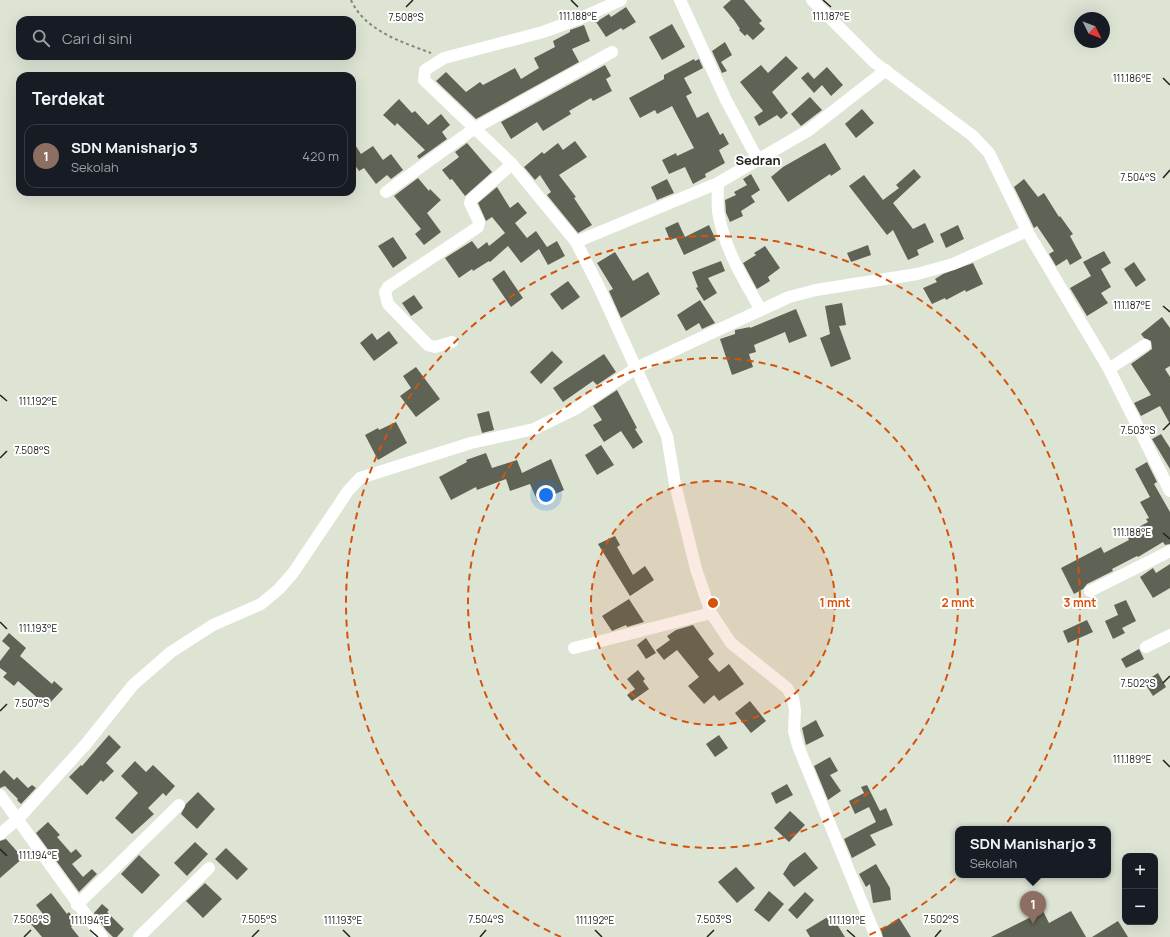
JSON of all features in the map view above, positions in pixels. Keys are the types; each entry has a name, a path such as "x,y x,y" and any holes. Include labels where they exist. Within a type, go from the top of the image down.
{"street":[{"path":"621,0 581,18 543,32 444,58 425,70 424,80 512,164 576,242 598,285 667,436 675,484 694,562 711,613 730,643 787,688 793,698 795,710 794,731 798,746 876,937"},
{"path":"680,0 726,100 758,160"},
{"path":"812,0 874,62 973,136 988,153 1027,231 1109,369 1170,491"},
{"path":"386,192 475,128 612,52"},
{"path":"576,242 718,183 809,130 886,70"},
{"path":"452,342 435,347 428,346 388,304 385,292 388,287 478,227 479,222 470,203 471,200 512,164"},
{"path":"718,183 718,212 729,249 742,277 761,310"},
{"path":"0,834 18,819 86,744 138,680 171,652 213,625 262,604 279,590 293,573 348,491 360,478 471,443 534,429 578,408 636,368 789,297 816,290 917,274 953,264 1027,231"},
{"path":"1109,369 1144,345"},
{"path":"1090,591 1170,552"},
{"path":"574,648 711,613"},
{"path":"1146,647 1170,635"},
{"path":"0,795 77,905 102,937"},
{"path":"77,905 179,805"},
{"path":"139,937 209,868"}],"path":[{"path":"351,0 356,10 373,26 397,41 444,58"}],"building":[{"path":"731,0 744,0 762,21 759,23 765,29 753,40 747,34 745,36 739,30 740,29 734,20 723,7"},
{"path":"626,7 636,22 623,30 621,28 606,37 596,22 609,14 611,17"},
{"path":"672,24 685,47 662,60 649,37"},
{"path":"584,25 590,41 572,49 579,62 476,119 436,81 446,72 466,92 480,82 483,85 515,68 521,79 539,68 534,58 555,47 553,41 570,32 570,30"},
{"path":"725,42 732,55 721,62 727,71 722,73 712,51"},
{"path":"786,56 798,68 772,92 788,113 781,119 777,115 759,126 754,117 763,111 740,82 761,65 768,73"},
{"path":"694,59 695,61 699,59 703,68 684,78 692,93 686,96 697,118 708,112 720,135 723,133 729,144 719,150 725,163 705,174 706,177 693,184 685,167 669,174 662,160 676,153 677,156 694,148 672,106 657,114 655,110 640,118 629,98 664,79 664,75"},
{"path":"605,65 611,76 606,79 612,91 593,101 591,98 569,111 571,114 543,131 537,122 511,139 501,122"},
{"path":"827,67 843,85 831,96 822,85 814,93 801,78 808,72 814,79"},
{"path":"810,97 822,110 801,126 791,114"},
{"path":"399,99 412,113 415,111 428,125 441,114 450,125 442,132 447,139 419,159 417,156 425,150 397,123 395,126 383,115"},
{"path":"862,109 874,123 856,138 845,124"},
{"path":"575,141 587,157 559,175 576,197 574,198 592,225 578,233 547,195 551,192 540,175 535,180 524,167 542,152 544,154 558,143 563,150"},
{"path":"467,143 492,172 465,196 452,179 450,180 442,170 459,157 455,152"},
{"path":"825,143 841,169 831,176 830,174 788,202 771,177 783,167"},
{"path":"356,146 361,154 373,146 383,160 391,154 403,170 391,179 387,175 376,184 364,168 359,171 356,167"},
{"path":"914,169 921,177 893,203 913,229 925,223 934,242 917,250 919,255 908,260 893,230 887,235 849,186 864,175 883,200 899,188 896,185"},
{"path":"751,174 760,190 751,196 755,202 741,211 743,216 730,222 726,213 725,200 736,195 734,192 747,185 743,179"},
{"path":"418,178 429,191 430,189 441,200 427,213 441,232 424,245 415,234 421,229 394,196"},
{"path":"667,179 674,193 657,200 651,187"},
{"path":"1024,179 1038,197 1044,193 1059,217 1060,216 1073,234 1070,236 1082,258 1070,265 1067,259 1056,266 1049,254 1054,251 1037,226 1034,228 1014,187"},
{"path":"497,187 510,208 518,202 527,213 515,223 527,238 536,231 547,247 557,241 565,256 548,265 539,249 521,263 508,246 490,262 489,261 473,271 472,269 459,278 445,258 472,241 478,249 487,242 489,246 505,233 492,217 486,221 478,203"},
{"path":"678,222 685,237 709,225 716,240 684,255 676,238 670,240 665,228"},
{"path":"958,225 964,239 946,248 940,234"},
{"path":"393,237 407,258 393,268 378,246"},
{"path":"868,245 871,255 851,262 847,253"},
{"path":"765,246 780,268 768,277 770,281 757,289 743,263 756,255 754,253"},
{"path":"1104,251 1111,263 1101,269 1111,287 1101,293 1108,303 1087,316 1070,288 1091,276 1083,262"},
{"path":"615,252 633,281 648,272 660,294 621,318 609,291 613,289 597,263"},
{"path":"721,261 725,271 708,278 717,293 704,301 696,288 698,287 692,272"},
{"path":"1134,262 1146,280 1136,287 1124,269"},
{"path":"973,263 983,284 966,292 965,290 946,300 945,298 932,304 923,288 937,282 935,279 943,274"},
{"path":"504,270 523,298 511,307 492,279"},
{"path":"568,281 580,297 562,310 550,294"},
{"path":"414,295 423,308 411,316 402,303"},
{"path":"700,300 715,323 702,329 699,323 686,331 677,315"},
{"path":"842,303 846,325 839,326 851,359 831,367 820,338 830,334 825,306"},
{"path":"796,309 807,336 789,343 785,332 754,345 756,352 749,354 753,367 732,375 720,339 735,334 735,330 750,328"},
{"path":"1162,317 1170,328 1170,366 1165,369 1170,377 1170,424 1160,406 1141,416 1134,403 1151,395 1131,364 1152,349 1151,341 1144,338 1141,334"},
{"path":"389,331 398,343 374,361 360,343 372,333 377,340"},
{"path":"552,351 563,362 541,384 530,372"},
{"path":"604,354 616,372 597,385 593,381 563,402 553,388"},
{"path":"416,367 440,399 416,417 400,396 411,388 403,376"},
{"path":"617,390 637,428 635,429 643,442 633,449 621,431 604,442 593,425 602,420 593,406"},
{"path":"489,411 494,430 482,433 477,414"},
{"path":"396,422 407,443 378,460 365,435 378,428 379,430"},
{"path":"1161,434 1170,448 1170,469 1152,439"},
{"path":"601,445 614,465 597,475 585,455"},
{"path":"486,453 492,468 517,460 522,473 551,459 564,490 538,502 530,484 510,491 506,479 477,490 476,487 451,500 439,477 467,462 466,460"},
{"path":"1147,462 1157,482 1154,484 1170,512 1170,544 1165,545 1163,542 1138,557 1137,556 1112,569 1113,571 1087,584 1083,589 1074,594 1061,568 1101,547 1104,553 1129,540 1126,534 1148,522 1146,519 1149,518 1140,502 1150,497 1135,469"},
{"path":"615,536 620,545 617,547 633,575 645,566 654,580 630,596 598,544"},
{"path":"1170,564 1170,588 1153,598 1140,577 1153,568 1156,573"},
{"path":"629,599 644,622 627,627 626,625 612,631 602,616"},
{"path":"1126,600 1136,621 1122,628 1125,633 1113,639 1105,621 1118,615 1114,605"},
{"path":"1087,620 1093,632 1068,643 1063,631"},
{"path":"693,625 714,654 708,659 719,672 729,664 744,684 719,701 714,695 704,704 688,686 699,677 677,650 664,660 656,650 670,640 667,636 676,630"},
{"path":"9,633 26,648 20,656 52,684 54,681 63,689 47,706 18,681 14,686 3,677 7,673 0,668 0,661 10,648 2,641"},
{"path":"646,638 656,653 646,659 637,645"},
{"path":"1139,649 1144,659 1126,668 1121,659"},
{"path":"638,670 645,679 643,681 649,689 632,701 627,695 635,689 627,679"},
{"path":"1158,673 1166,687 1153,696 1144,682"},
{"path":"750,701 766,721 751,733 735,713"},
{"path":"816,720 824,736 806,745 802,728"},
{"path":"109,735 121,747 106,763 114,771 103,782 101,780 87,795 69,777 81,765 82,766"},
{"path":"719,735 728,748 715,757 706,744"},
{"path":"830,757 838,771 830,775 841,791 828,800 814,766"},
{"path":"135,761 146,772 153,765 175,786 166,796 163,793 148,808 154,814 132,834 115,818 138,793 121,776"},
{"path":"4,770 14,780 17,777 28,788 32,785 36,788 21,804 5,786 0,788 0,774"},
{"path":"787,784 793,795 776,804 771,793"},
{"path":"867,785 880,811 886,808 893,825 870,835 876,845 852,858 844,839 876,822 869,807 855,814 849,801 864,793 861,787"},
{"path":"198,792 215,809 197,829 181,814 186,804"},
{"path":"790,811 805,825 789,842 774,828"},
{"path":"48,822 60,835 57,837 71,853 76,849 82,856 72,864 83,877 92,869 97,874 79,892 36,833"},
{"path":"6,839 23,858 0,878 0,841"},
{"path":"195,842 208,854 187,876 174,863"},
{"path":"226,848 248,869 237,880 215,859"},
{"path":"805,852 818,868 794,887 783,874 790,863"},
{"path":"139,855 160,875 142,894 121,874"},
{"path":"876,864 890,888 891,900 873,903 870,884 866,887 859,874"},
{"path":"736,867 755,888 737,903 718,882"},
{"path":"205,883 222,899 203,918 186,901"},
{"path":"769,891 784,904 769,922 754,910"},
{"path":"805,892 814,900 797,919 788,910"},
{"path":"51,893 67,914 69,912 77,923 71,927 79,937 42,937 31,924 43,914 36,905"},
{"path":"102,904 109,910 107,912 124,929 117,937 113,937 106,930 94,913"},
{"path":"1043,911 1049,923 1071,911 1086,937 991,937"},
{"path":"831,915 845,937 810,937 806,930"},
{"path":"899,918 911,937 883,937 881,930"},
{"path":"1118,921 1128,937 1092,937"}],"place":[{"name":"SDN Manisharjo 3","path":"1033,924"}],"district":[{"name":"Sedran","path":"758,160"}]}
